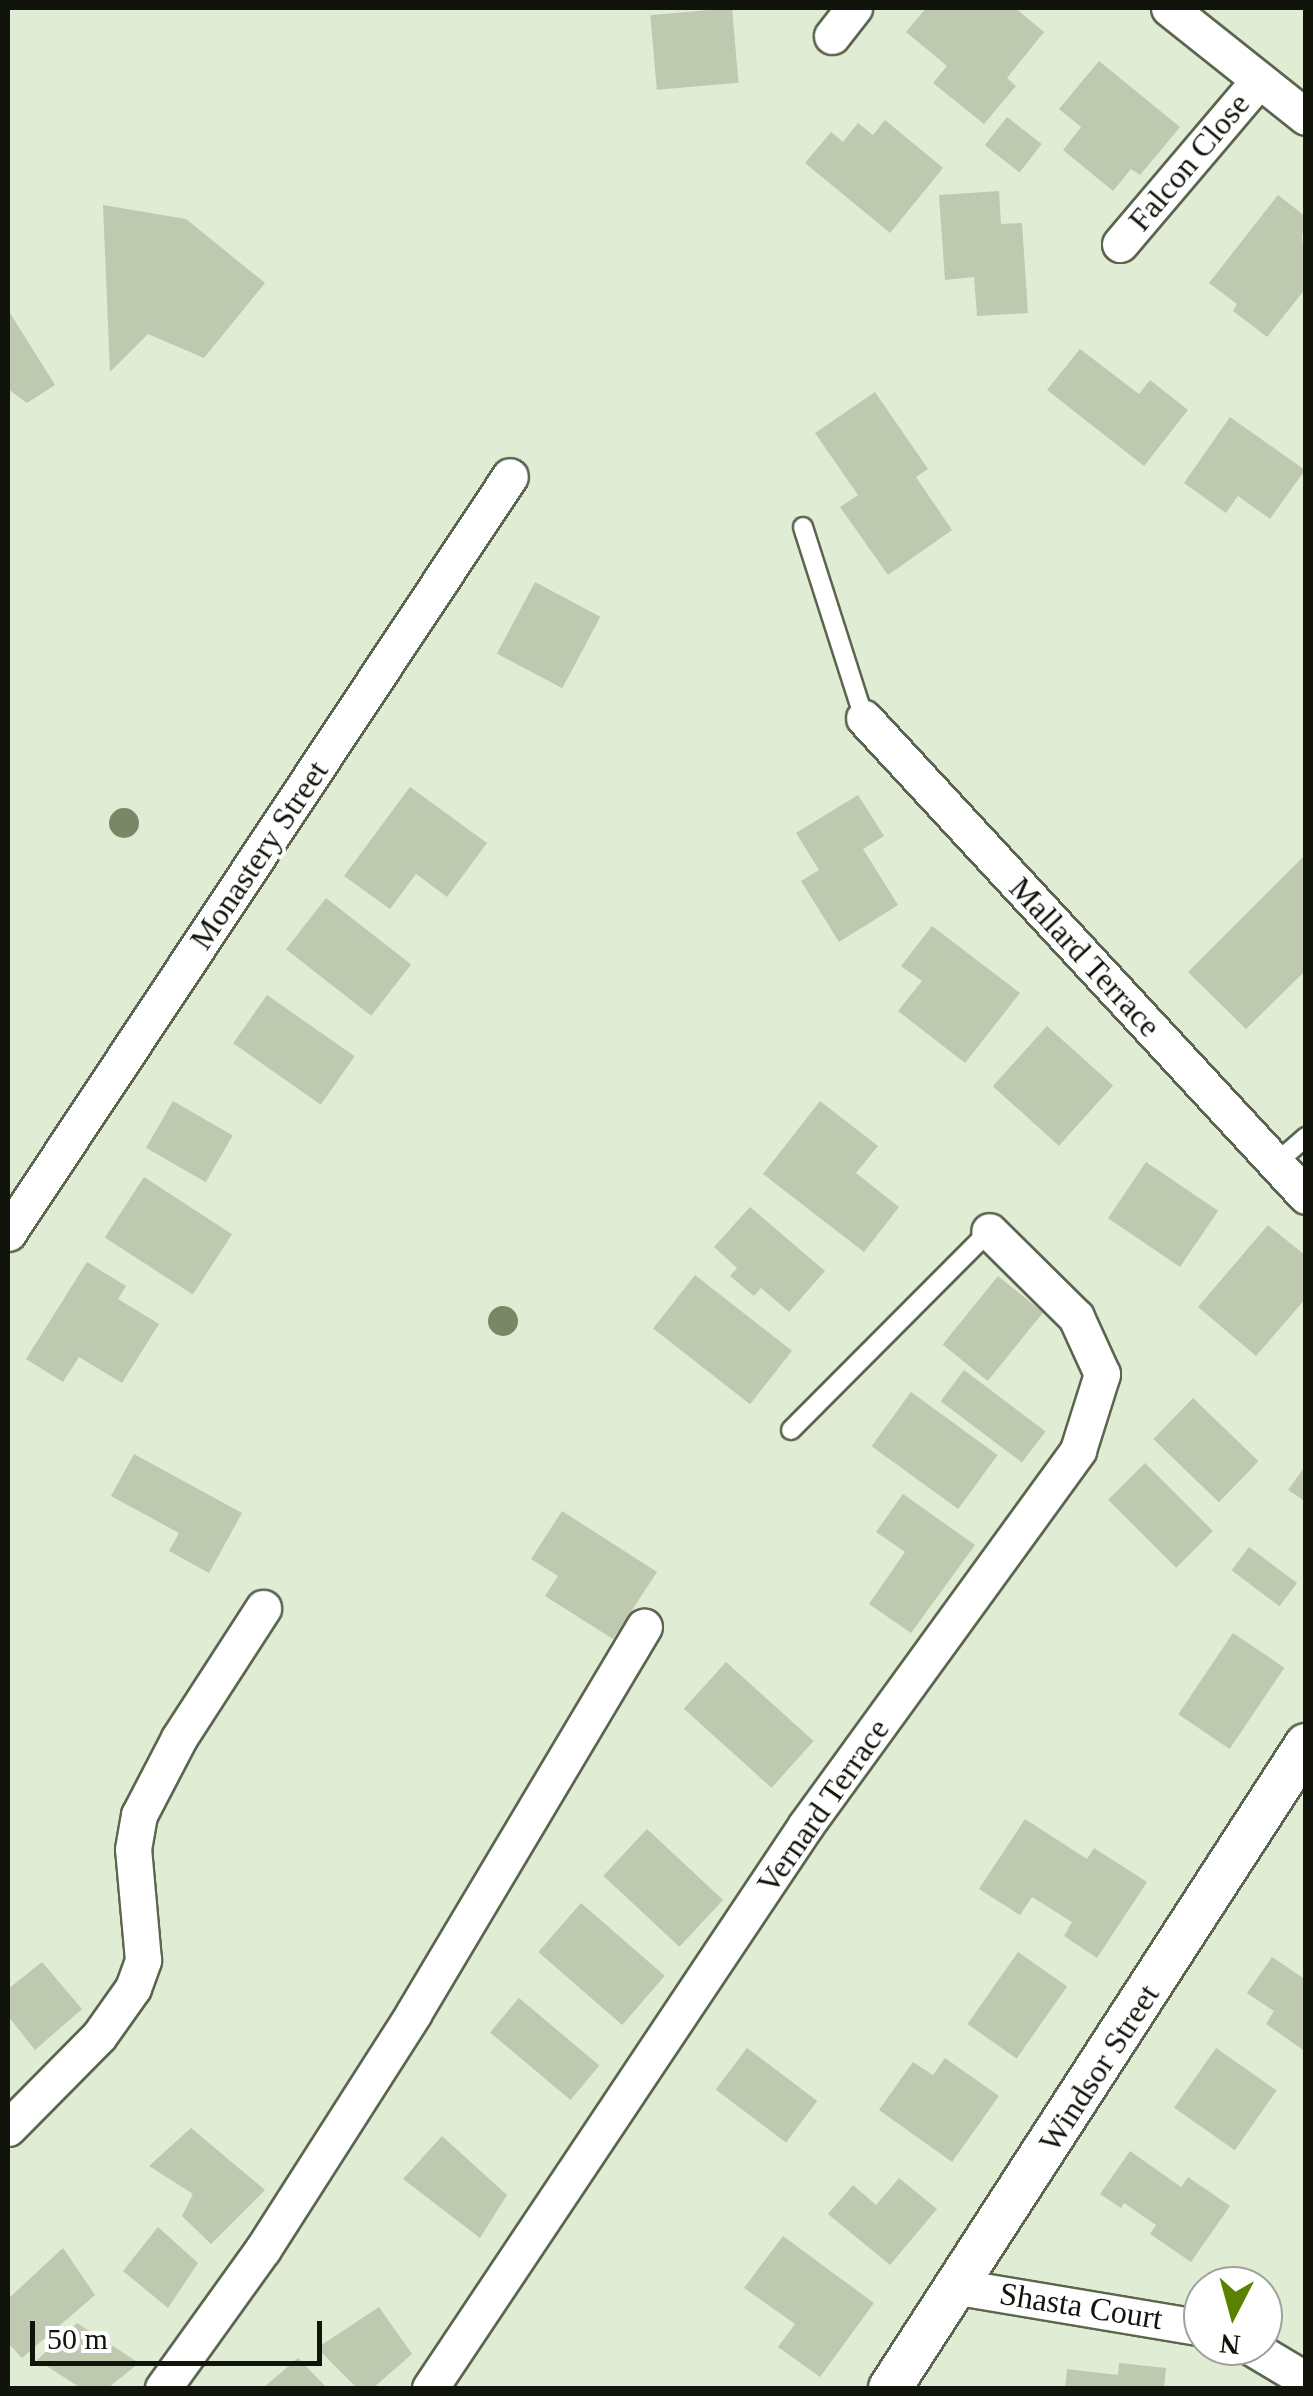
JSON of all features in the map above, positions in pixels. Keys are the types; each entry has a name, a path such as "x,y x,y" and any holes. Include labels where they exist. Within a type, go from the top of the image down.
{"street":[{"path":"832,36 854,8"},
{"path":"1169,8 1306,118"},
{"name":"Falcon Close","path":"1120,244 1259,80"},
{"name":"Monastery Street","path":"8,1233 510,476"},
{"name":"Mallard Terrace","path":"864,718 1306,1196"},
{"name":"Vernard Terrace","path":"430,2388 806,1825 1078,1450 1102,1374 1076,1317 990,1231"},
{"path":"8,2128 99,2036 134,1988 143,1960 133,1849 139,1815 180,1738 263,1608"},
{"path":"162,2388 263,2249 392,2048 644,1627"},
{"name":"Windsor Street","path":"890,2388 1306,1745"},
{"name":"Shasta Court","path":"958,2287 1183,2325"},
{"path":"1283,2366 1306,2380"}],"lane":[{"path":"803,527 864,718"},
{"path":"1276,1163 1306,1138"},
{"path":"790,1430 990,1231"}],"building":[{"path":"732,8 739,83 657,90 650,15"},
{"path":"926,8 1015,8 1044,32 1007,78 1016,86 984,124 933,83 947,66 906,32"},
{"path":"1099,61 1180,127 1140,175 1131,169 1113,191 1063,150 1081,127 1059,109"},
{"path":"1007,117 1042,144 1020,172 985,145"},
{"path":"885,120 943,168 890,233 805,163 831,132 843,142 858,123 873,135"},
{"path":"999,191 1001,224 1022,223 1028,313 977,316 974,277 945,280 939,195"},
{"path":"1278,195 1306,217 1302,236 1306,288 1267,337 1233,311 1237,304 1209,283"},
{"path":"103,205 186,219 265,283 204,358 148,334 110,372"},
{"path":"8,310 55,385 27,403 8,389"},
{"path":"1080,349 1139,394 1150,380 1188,410 1144,466 1047,390"},
{"path":"875,392 928,469 916,477 952,530 888,575 840,507 858,495 815,433"},
{"path":"1230,417 1305,470 1270,519 1238,496 1226,513 1184,483"},
{"path":"535,582 600,617 562,688 497,654"},
{"path":"410,787 487,843 447,897 416,874 390,909 344,876"},
{"path":"858,795 884,836 863,849 898,905 839,942 801,881 819,870 796,833"},
{"path":"1306,854 1306,970 1246,1029 1188,972"},
{"path":"326,898 411,964 371,1016 286,949"},
{"path":"932,926 1020,993 965,1063 898,1011 922,981 901,966"},
{"path":"267,995 355,1056 321,1105 233,1043"},
{"path":"1047,1026 1113,1086 1059,1146 993,1086"},
{"path":"173,1101 233,1136 206,1182 146,1148"},
{"path":"820,1101 878,1146 856,1173 899,1207 864,1252 763,1174"},
{"path":"1146,1162 1218,1211 1180,1267 1108,1218"},
{"path":"144,1177 232,1234 193,1295 105,1237"},
{"path":"750,1207 825,1271 789,1312 761,1288 754,1296 730,1276 737,1268 714,1247"},
{"path":"1268,1225 1306,1256 1306,1298 1256,1356 1198,1307"},
{"path":"87,1262 126,1286 118,1299 159,1324 122,1383 79,1357 63,1382 26,1359"},
{"path":"695,1275 792,1351 750,1404 653,1329"},
{"path":"998,1276 1043,1313 988,1381 943,1344"},
{"path":"964,1370 1045,1431 1022,1463 941,1401"},
{"path":"911,1392 998,1455 958,1509 872,1446"},
{"path":"1193,1398 1258,1461 1219,1502 1153,1439"},
{"path":"134,1454 242,1513 209,1573 169,1551 179,1533 111,1496"},
{"path":"1145,1463 1213,1531 1176,1568 1108,1500"},
{"path":"1306,1465 1306,1502 1288,1490"},
{"path":"903,1494 975,1545 911,1633 869,1604 905,1552 876,1532"},
{"path":"562,1511 657,1572 613,1639 545,1596 558,1576 531,1559"},
{"path":"1249,1547 1297,1583 1279,1606 1232,1570"},
{"path":"1233,1633 1284,1668 1230,1749 1178,1714"},
{"path":"726,1662 814,1741 772,1788 684,1709"},
{"path":"1025,1819 1087,1859 1094,1848 1147,1882 1097,1958 1064,1936 1072,1922 1032,1897 1020,1915 979,1889"},
{"path":"647,1829 723,1900 679,1947 603,1876"},
{"path":"581,1903 665,1976 622,2025 538,1952"},
{"path":"1018,1952 1067,1986 1017,2058 968,2024"},
{"path":"1272,1957 1306,1980 1306,2052 1266,2024 1274,2011 1247,1993"},
{"path":"42,1962 82,2009 35,2050 8,2016 8,1989"},
{"path":"519,1998 599,2065 571,2100 490,2032"},
{"path":"747,2048 817,2101 786,2142 716,2090"},
{"path":"1216,2048 1277,2090 1235,2150 1174,2108"},
{"path":"945,2058 999,2096 952,2162 879,2110 913,2062 933,2075"},
{"path":"191,2128 265,2190 211,2244 182,2216 193,2194 149,2166"},
{"path":"442,2136 507,2195 480,2238 403,2179"},
{"path":"1130,2151 1181,2187 1188,2177 1230,2206 1191,2262 1150,2234 1156,2225 1124,2203 1121,2208 1100,2194"},
{"path":"899,2178 937,2209 890,2265 828,2214 853,2185 876,2205"},
{"path":"158,2227 198,2263 168,2308 123,2271"},
{"path":"783,2236 874,2303 820,2377 778,2347 795,2324 744,2288"},
{"path":"63,2248 95,2295 22,2358 8,2343 8,2299"},
{"path":"379,2307 412,2354 373,2388 357,2388 317,2348"},
{"path":"77,2323 139,2363 108,2388 81,2388 37,2360"},
{"path":"298,2358 327,2388 263,2388"},
{"path":"1119,2363 1166,2368 1164,2388 1065,2388 1067,2369 1118,2375"}]}
